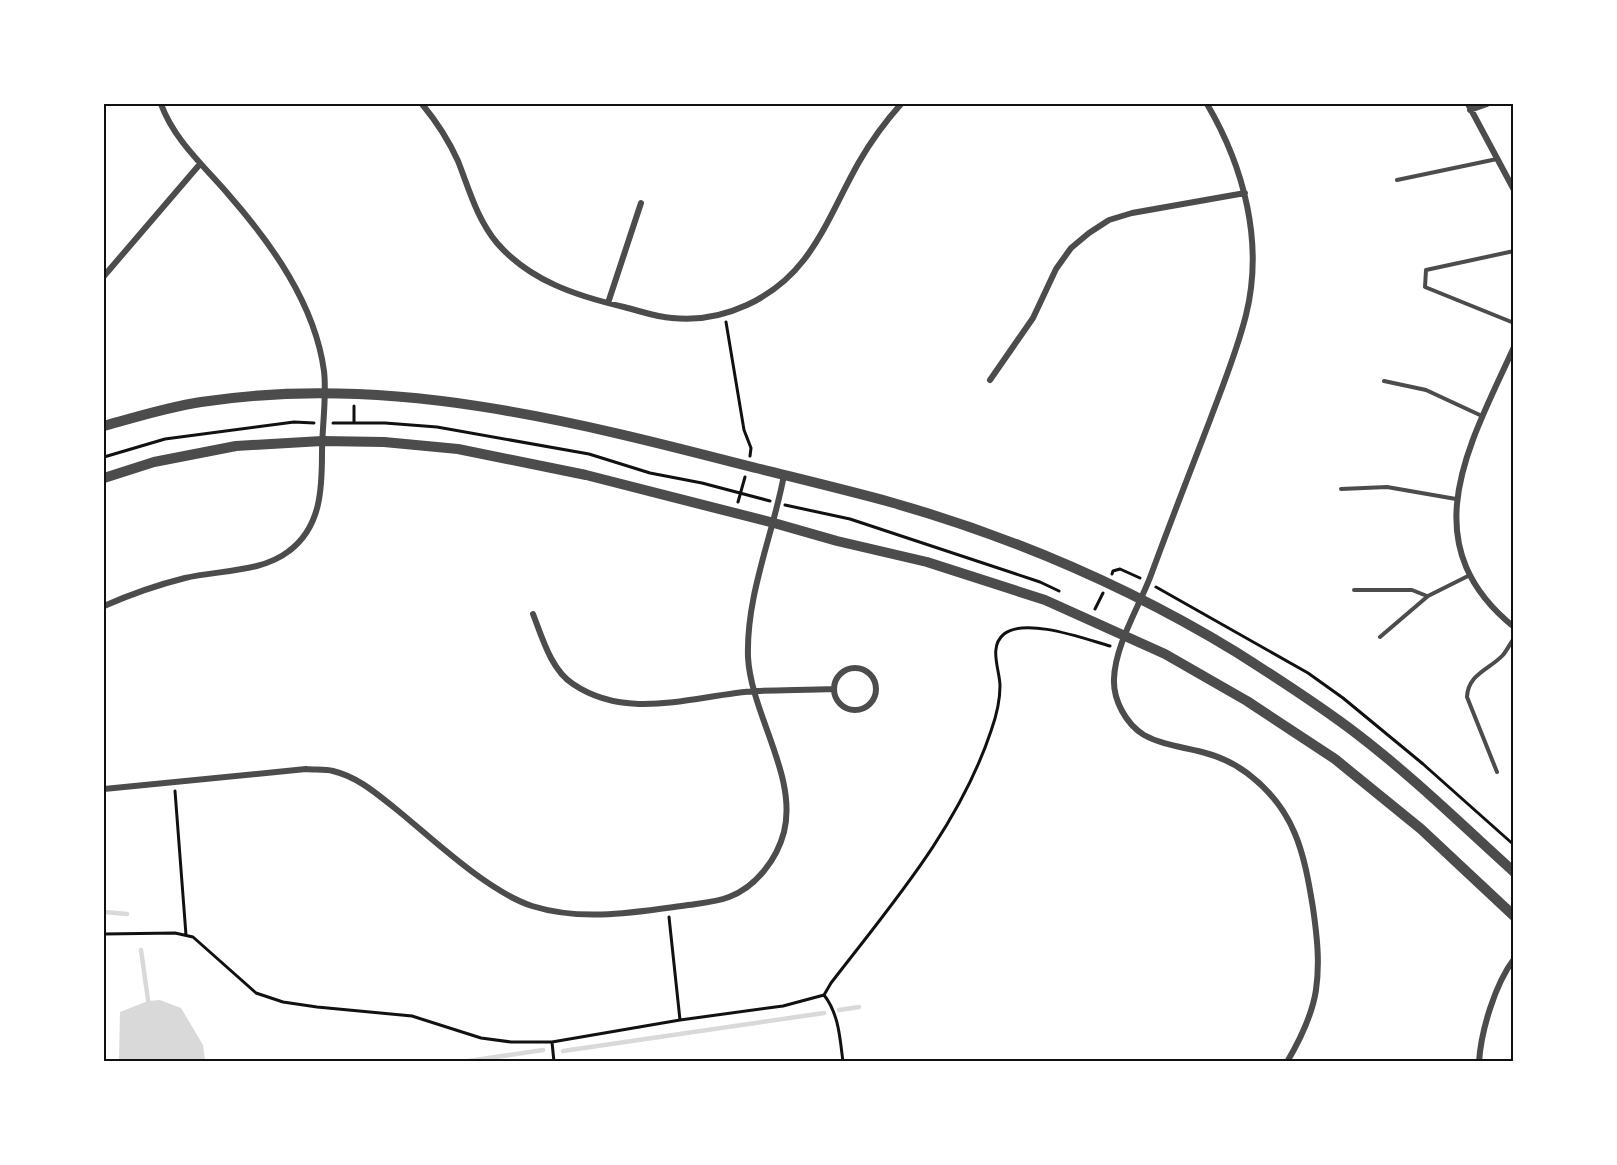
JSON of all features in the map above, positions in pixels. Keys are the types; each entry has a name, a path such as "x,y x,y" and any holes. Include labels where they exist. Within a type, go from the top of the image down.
{"street":[{"path":"104,606 126,596 185,578 267,563 289,552 307,533 317,513 322,486 324,371 305,307 282,266 256,229 181,139 161,104"},
{"path":"422,104 443,133 457,159 480,217 497,243 520,264 544,281 573,294 672,318 705,319 756,301 780,287 800,266 817,243 878,132 901,104"},
{"path":"1207,104 1236,161 1245,193 1251,231 1252,275 1246,314 1233,357 1117,658 1115,691 1119,704 1129,721 1144,734 1168,744 1206,753 1246,772 1276,800 1296,834 1305,860 1319,949 1316,992 1308,1020 1287,1062"},
{"path":"1487,104 1469,106 1514,190"},
{"path":"104,276 200,164"},
{"path":"990,380 1033,318 1056,269 1071,248 1089,233 1109,220 1132,213 1245,193"},
{"path":"608,303 641,203"},
{"path":"1514,347 1469,446 1456,500 1460,547 1468,576 1484,598 1514,627"},
{"path":"104,426 199,403 252,396 324,392 387,395 496,407 604,429 892,503 996,537 1107,584 1141,600 1235,652 1357,734 1409,777 1514,872"},
{"path":"104,478 154,462 236,447 322,441 384,442 458,449 586,475 774,522 837,541 927,562 1045,600 1165,654 1247,701 1335,759 1421,830 1514,916"},
{"path":"104,789 306,769 332,770 374,791 478,875 503,893 531,906 560,913 620,914 710,902 730,897 748,886 764,871 778,851 788,809 783,784 754,691 748,659 749,624 755,591 784,475"},
{"path":"533,614 545,646 571,684 608,700 626,704 656,705 754,691 834,689"},
{"path":"852,668 866,670 876,681 877,688 876,695 868,706 855,711 838,702 834,689 839,675 852,668"},
{"path":"1479,1062 1486,1023 1499,987 1514,959"}],"lane":[{"path":"1397,180 1497,159"},
{"path":"1514,251 1426,270 1425,286 1514,323"},
{"path":"1384,381 1426,390 1482,416"},
{"path":"1341,489 1387,487 1456,500"},
{"path":"1380,637 1428,596 1468,576"},
{"path":"1354,590 1412,590 1428,596"},
{"path":"1497,772 1467,697 1467,687 1502,655 1514,638"}],"path":[{"path":"724,314 744,430 751,448 740,494"},
{"path":"354,442 355,394"},
{"path":"1082,638 1113,571"},
{"path":"175,783 186,935"},
{"path":"668,908 680,1020"},
{"path":"824,995 836,1016 843,1062"},
{"path":"552,1042 554,1062"}],"shaded area":[{"path":"160,1000 181,1008 203,1045 205,1061 119,1061 120,1012 148,1001"}],"waterway":[{"path":"104,912 127,914"},
{"path":"141,950 149,1007"},
{"path":"839,1010 859,1007"},
{"path":"563,1051 824,1013"},
{"path":"462,1062 543,1050"}]}
